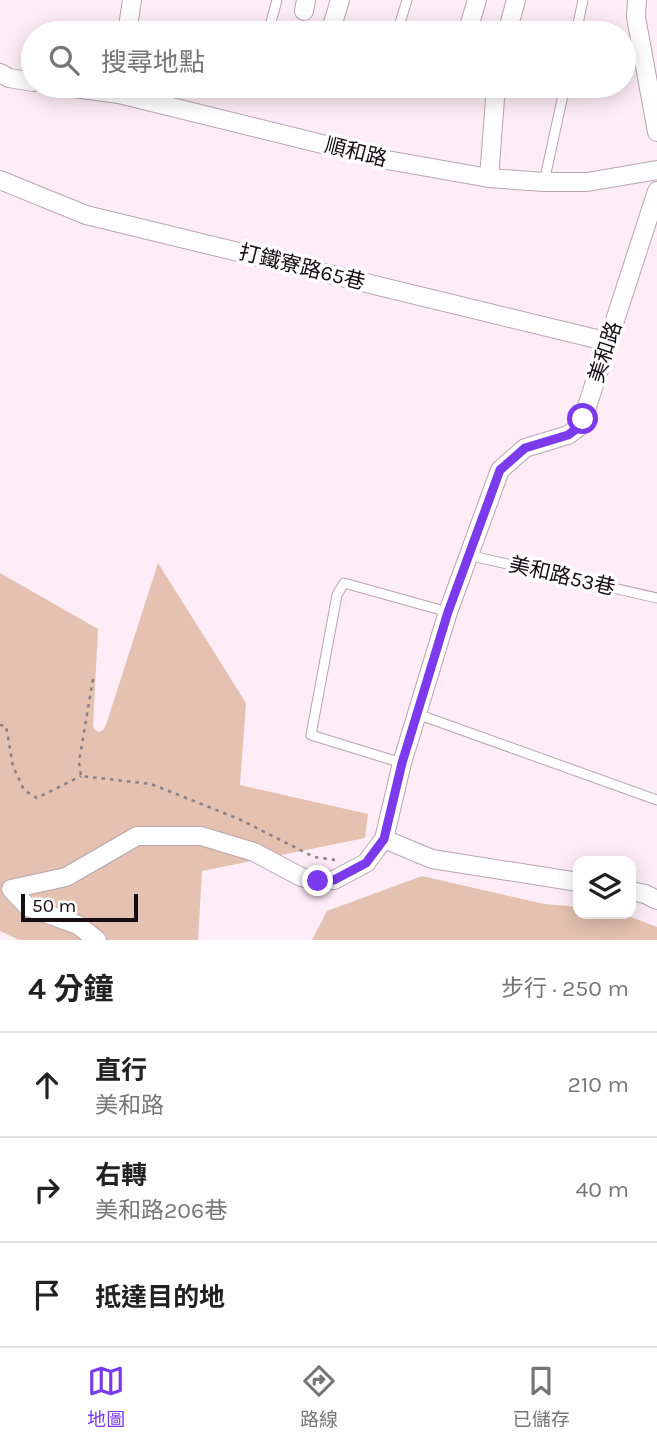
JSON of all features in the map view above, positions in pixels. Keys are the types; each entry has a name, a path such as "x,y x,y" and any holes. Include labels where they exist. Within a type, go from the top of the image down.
{"street":[{"path":"129,21 132,0"},
{"path":"334,21 340,0"},
{"path":"471,21 477,0"},
{"path":"510,21 516,0"},
{"path":"638,0 636,18 657,132"},
{"path":"0,72 9,78 21,80"},
{"name":"順和路","path":"151,98 387,160 489,178 587,182 657,170"},
{"path":"489,178 495,98"},
{"name":"打鐵寮路65巷","path":"0,180 86,215 609,342"},
{"name":"美和路","path":"384,839 402,763 448,612 500,470 525,448 568,435 579,427 657,191"},
{"path":"97,940 78,925 28,907 11,889 65,877 137,836 201,836 254,852 301,877 318,881 334,880 366,863 384,839 432,859 573,881"},
{"path":"636,892 657,900"}],"lane":[{"path":"271,21 276,0"},
{"path":"401,21 407,0"},
{"path":"579,21 583,0"},
{"path":"544,182 562,98"},
{"name":"美和路53巷","path":"468,555 657,598"},
{"path":"402,763 311,735 337,595 344,583 448,612"},
{"path":"417,714 657,800"}],"path":[{"path":"81,776 79,762 93,679"},
{"path":"0,725 6,726 13,766 24,790 37,798 81,776 151,784 239,819 314,857 338,860"}],"shaded area":[{"path":"158,563 246,703 240,785 368,814 365,838 202,871 198,940 19,940 0,931 0,573 98,629 93,726 99,732 106,725"},
{"path":"422,876 544,904 573,907 573,919 636,919 657,927 657,940 312,940 327,911"}],"route":[{"path":"318,881 334,880 366,863 384,839 402,763 448,612 500,470 525,448 568,435 579,427 583,419"}]}
